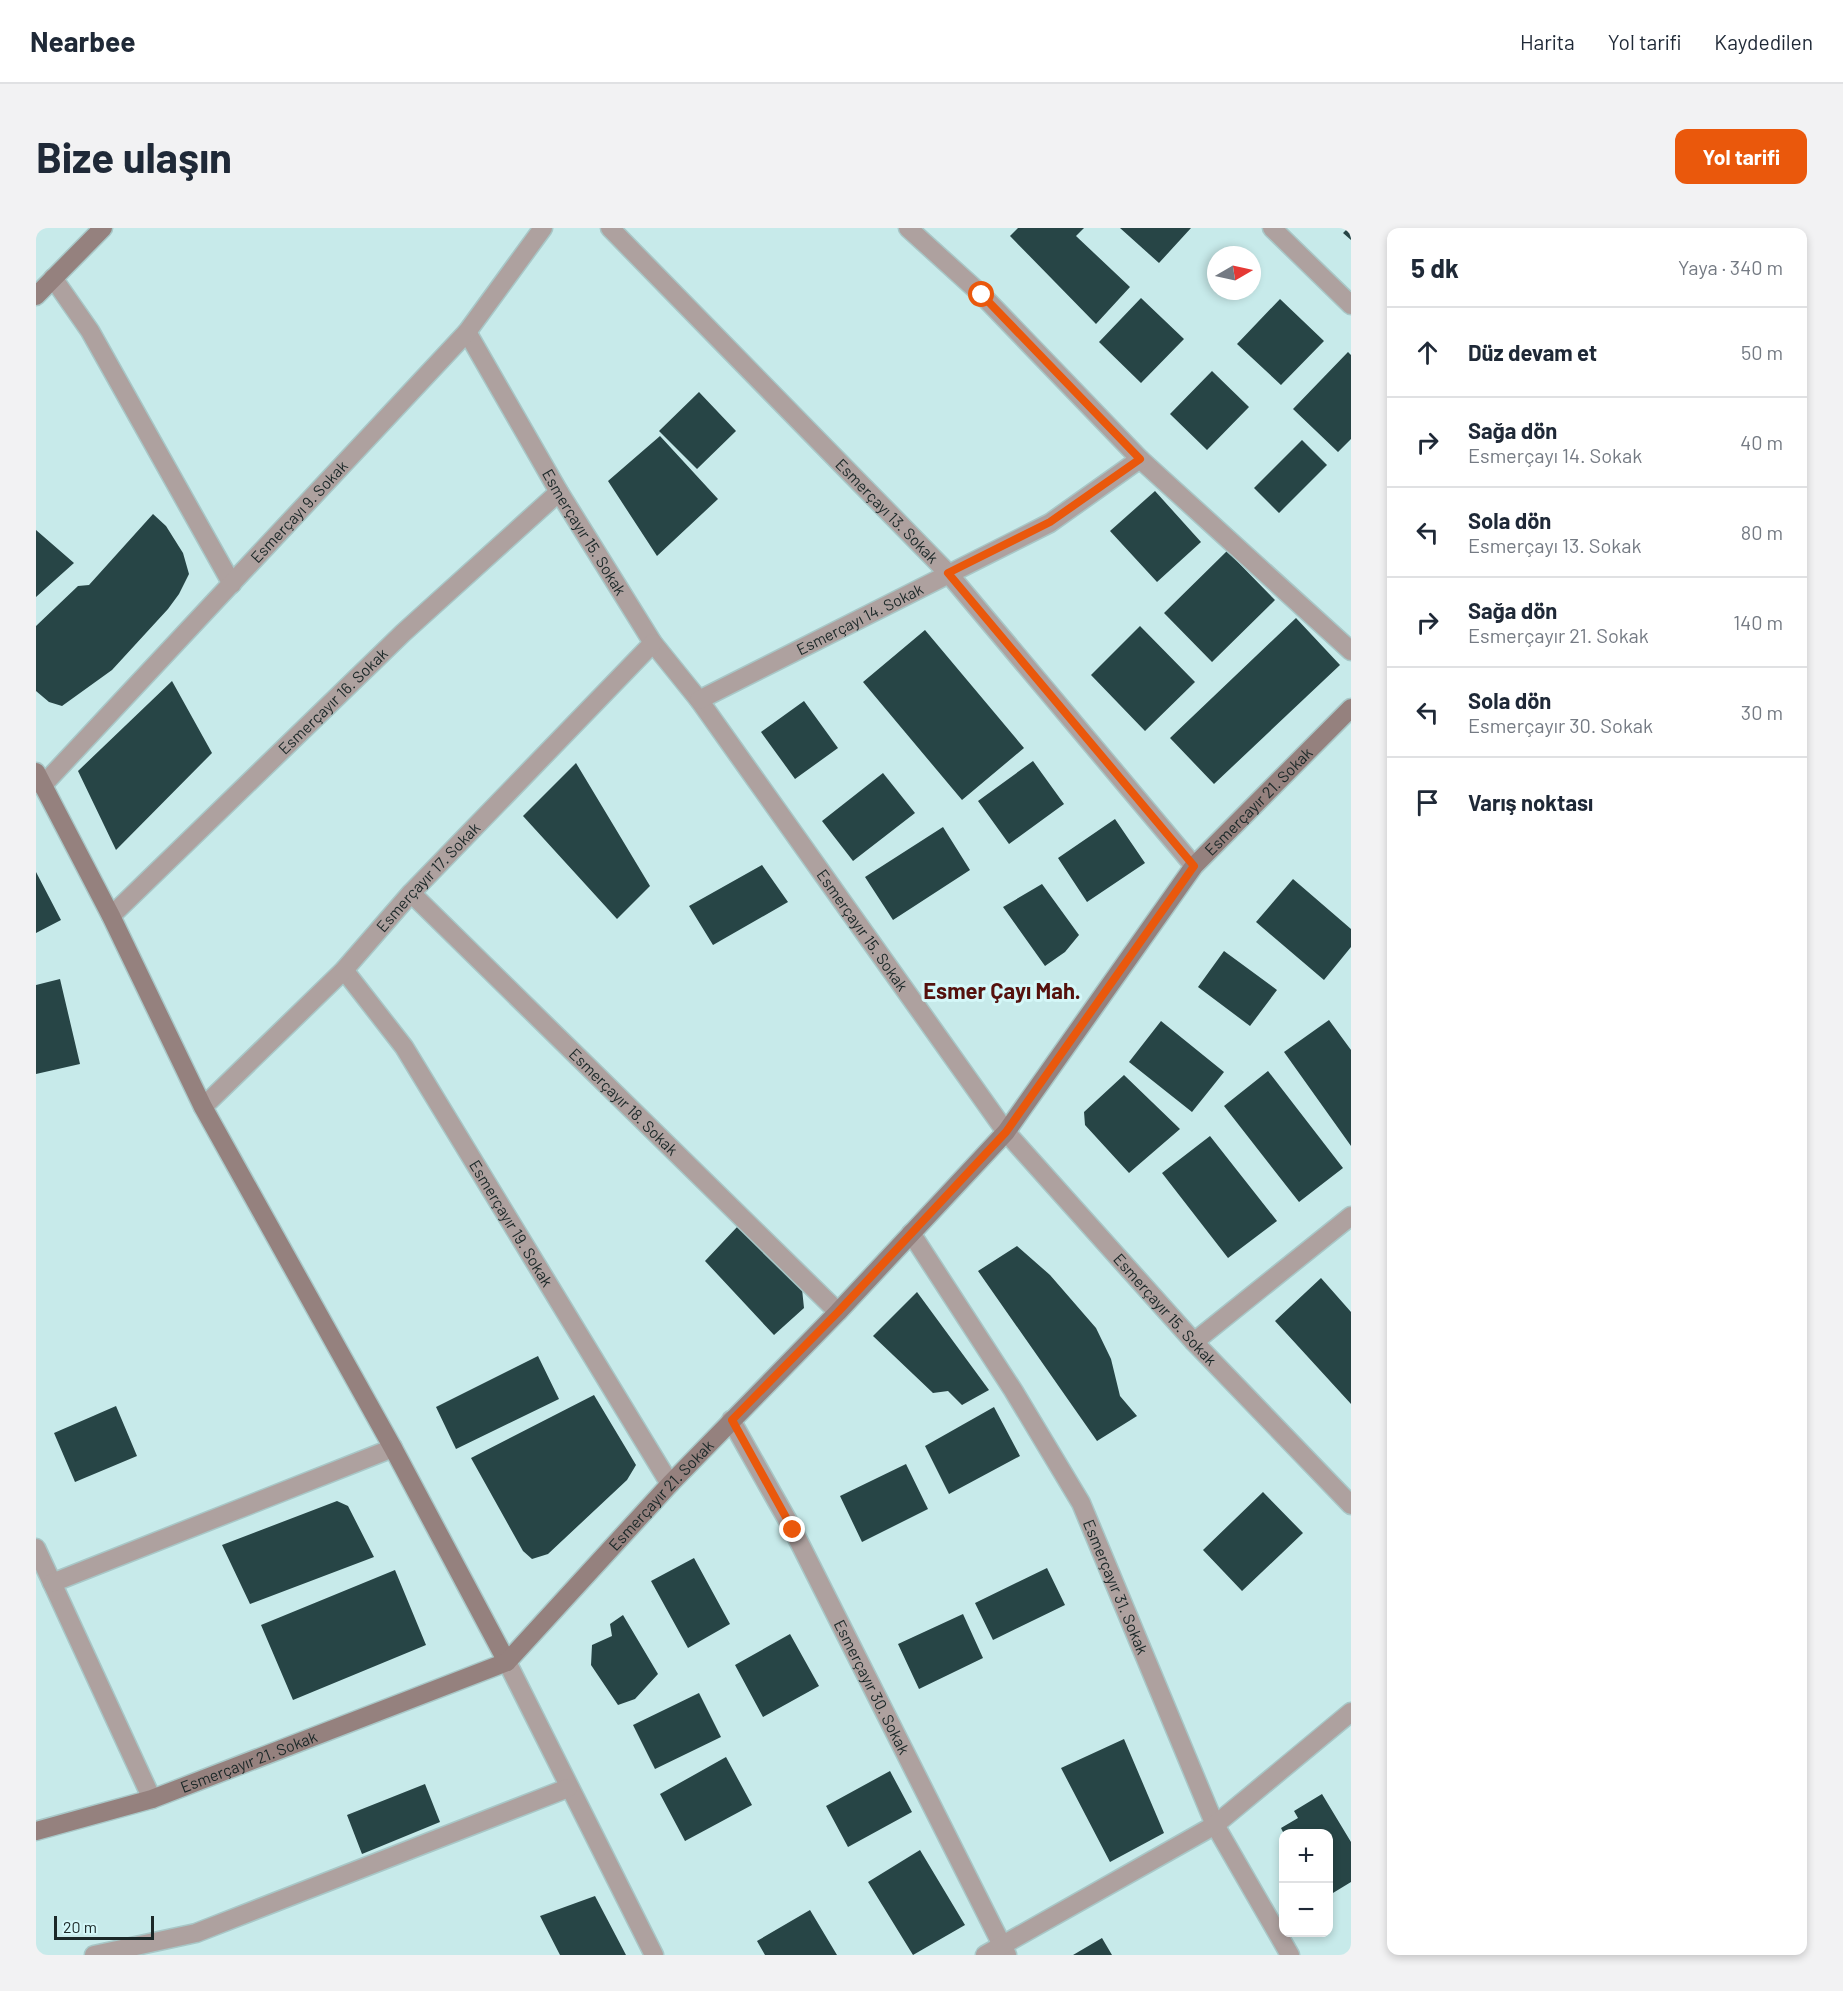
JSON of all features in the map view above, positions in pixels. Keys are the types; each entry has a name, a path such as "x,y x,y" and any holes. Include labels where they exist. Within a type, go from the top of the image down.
{"street":[{"path":"36,296 103,228"},
{"name":"Esmerçayı 13. Sokak","path":"610,228 948,573 1194,866"},
{"path":"908,228 982,295 1140,459 1351,651"},
{"path":"1272,228 1351,305"},
{"name":"Esmerçayı 9. Sokak","path":"39,779 232,584 467,332 541,229"},
{"path":"53,278 90,331 232,584"},
{"name":"Esmerçayır 15. Sokak","path":"467,332 559,492 653,644 699,700 1006,1132 1194,1342 1351,1505"},
{"name":"Esmerçayı 14. Sokak","path":"699,700 1050,522 1140,459"},
{"name":"Esmerçayır 16. Sokak","path":"111,915 403,633 559,492"},
{"name":"Esmerçayır 17. Sokak","path":"203,1107 344,970 411,893 653,644"},
{"name":"Esmerçayır 21. Sokak","path":"36,1830 152,1798 507,1662 670,1484 838,1312 1006,1132 1194,866 1351,708"},
{"path":"39,779 111,915 203,1107 393,1448 507,1662 568,1788 654,1955"},
{"name":"Esmerçayır 18. Sokak","path":"411,893 838,1312"},
{"name":"Esmerçayır 19. Sokak","path":"344,970 404,1047 670,1484"},
{"path":"1194,1342 1351,1216"},
{"name":"Esmerçayır 31. Sokak","path":"911,1233 1013,1390 1081,1503 1215,1825 1290,1955"},
{"name":"Esmerçayır 30. Sokak","path":"732,1420 793,1530 1005,1950"},
{"path":"52,1582 393,1448"},
{"path":"36,1548 152,1798"},
{"path":"985,1955 1005,1950 1215,1825 1351,1712"},
{"path":"93,1955 196,1933 568,1788"}],"building":[{"path":"1018,228 1084,228 1076,236 1130,287 1096,324 1010,236"},
{"path":"1120,228 1191,228 1159,263"},
{"path":"1351,228 1351,240 1343,233"},
{"path":"1141,298 1184,339 1141,383 1099,342"},
{"path":"1280,299 1324,341 1281,385 1237,344"},
{"path":"1348,352 1351,355 1351,439 1338,452 1293,409"},
{"path":"1212,371 1249,407 1207,450 1170,414"},
{"path":"699,392 736,431 697,469 659,431"},
{"path":"660,436 718,499 657,556 608,481"},
{"path":"1302,440 1327,465 1279,513 1254,488"},
{"path":"1155,491 1201,542 1157,582 1110,531"},
{"path":"153,514 166,526 183,553 189,574 179,594 112,670 62,706 49,702 36,691 36,626 78,586 89,585"},
{"path":"36,530 74,563 36,597"},
{"path":"1227,551 1275,600 1212,662 1164,613"},
{"path":"1296,618 1340,665 1214,784 1170,738"},
{"path":"1140,626 1195,682 1145,731 1091,675"},
{"path":"925,630 1024,748 962,800 863,682"},
{"path":"172,681 212,753 116,850 78,771"},
{"path":"804,701 838,748 795,779 761,732"},
{"path":"1033,761 1064,804 1009,844 978,801"},
{"path":"576,763 650,886 617,919 523,816"},
{"path":"883,773 915,813 853,861 822,821"},
{"path":"1115,819 1145,863 1087,902 1058,858"},
{"path":"943,827 970,870 893,920 865,877"},
{"path":"762,865 788,902 713,945 689,906"},
{"path":"36,872 61,920 36,933"},
{"path":"1293,879 1351,929 1351,947 1324,980 1256,922"},
{"path":"1042,884 1079,935 1065,952 1045,966 1003,907"},
{"path":"1224,951 1277,990 1250,1026 1198,987"},
{"path":"60,979 80,1064 36,1074 36,985"},
{"path":"1329,1020 1351,1050 1351,1146 1284,1052"},
{"path":"1161,1021 1224,1072 1192,1112 1129,1062"},
{"path":"1268,1071 1343,1168 1299,1202 1224,1106"},
{"path":"1124,1075 1180,1129 1129,1173 1085,1125 1084,1112"},
{"path":"1210,1136 1277,1221 1228,1258 1162,1173"},
{"path":"738,1226 802,1289 804,1308 774,1335 705,1261"},
{"path":"1017,1246 1050,1275 1096,1328 1111,1359 1120,1396 1137,1416 1097,1441 978,1271"},
{"path":"1321,1278 1351,1312 1351,1404 1275,1321"},
{"path":"917,1292 989,1390 962,1405 948,1391 933,1393 873,1336"},
{"path":"538,1356 559,1399 456,1449 436,1407"},
{"path":"594,1395 636,1465 627,1480 548,1554 532,1559 523,1551 471,1458"},
{"path":"116,1406 137,1456 75,1482 54,1433"},
{"path":"994,1407 1020,1456 949,1494 925,1446"},
{"path":"906,1464 928,1509 862,1542 840,1496"},
{"path":"1263,1492 1303,1533 1242,1591 1203,1550"},
{"path":"337,1501 348,1506 374,1557 250,1604 222,1545"},
{"path":"694,1558 730,1624 688,1648 651,1581"},
{"path":"1047,1568 1065,1605 993,1640 975,1603"},
{"path":"395,1570 426,1645 293,1700 261,1625"},
{"path":"963,1614 983,1658 919,1689 898,1644"},
{"path":"623,1615 658,1674 635,1699 618,1705 591,1665 592,1645 612,1636 610,1624"},
{"path":"790,1634 819,1686 763,1717 735,1665"},
{"path":"699,1693 721,1737 655,1769 633,1725"},
{"path":"1124,1739 1164,1833 1110,1862 1061,1768"},
{"path":"726,1757 752,1805 685,1841 660,1794"},
{"path":"890,1771 912,1812 848,1847 826,1806"},
{"path":"425,1784 440,1822 362,1854 347,1815"},
{"path":"1322,1794 1351,1842 1351,1882 1333,1893 1333,1829 1282,1829 1298,1818 1294,1811"},
{"path":"920,1850 965,1925 913,1955 868,1882"},
{"path":"595,1896 626,1955 560,1955 540,1916"},
{"path":"810,1910 837,1955 765,1955 757,1941"},
{"path":"1102,1938 1112,1955 1073,1955"}],"district":[{"name":"Esmer Çayı Mah.","path":"1002,991"}],"route":[{"path":"793,1530 732,1420 838,1312 1006,1132 1194,866 948,573 1050,522 1140,459 982,295"}]}
